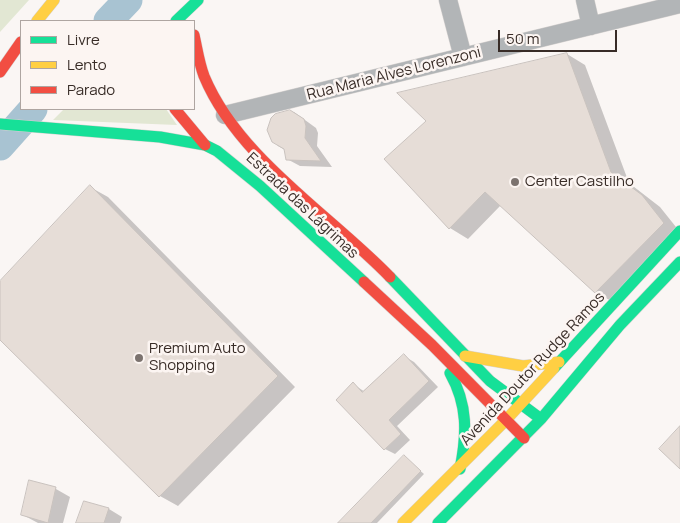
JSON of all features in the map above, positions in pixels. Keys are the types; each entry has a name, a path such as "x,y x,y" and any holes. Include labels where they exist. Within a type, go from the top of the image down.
{"main road":[{"path":"38,20 54,0"},
{"path":"177,20 187,5 198,0"},
{"path":"187,5 191,20"},
{"name":"Estrada das Lágrimas","path":"195,39 203,74 225,115 236,131 260,158 385,272 490,381 541,419"},
{"path":"0,72 20,43"},
{"path":"177,110 205,145"},
{"name":"Estrada das Lágrimas","path":"0,124 160,137 205,145 230,160 260,186 432,345 524,438"},
{"name":"Avenida Doutor Rudge Ramos","path":"403,523 460,469 506,421 558,362 680,232"},
{"path":"438,523 524,438 620,325 680,262"},
{"path":"432,345 455,381 465,408 467,436 460,469"},
{"path":"465,356 522,367 541,367 558,362"}],"street":[{"path":"448,0 463,57"},
{"path":"585,0 591,26"},
{"name":"Rua Maria Alves Lorenzoni","path":"225,115 680,4"}],"green space":[{"path":"0,0 29,0 0,32"},
{"path":"63,110 167,110 177,125 53,120"}],"building":[{"name":"Center Castilho","path":"567,53 611,172 642,195 664,223 595,293 485,192 449,229 384,159 426,121 397,93"},
{"path":"290,110 304,119 306,126 305,138 321,161 286,160 284,149 272,142 267,130 271,118 275,114"},
{"name":"Premium Auto Shopping","path":"90,185 278,376 159,497 0,340 0,281"},
{"path":"404,354 429,381 389,420 401,434 384,450 336,400 353,382 362,392"},
{"path":"680,426 680,469 659,449"},
{"path":"404,455 421,471 371,523 338,523"},
{"path":"29,480 56,487 48,523 21,515"},
{"path":"84,501 109,508 104,523 76,523"}],"waterway":[{"path":"109,20 128,0"},
{"path":"0,146 32,110"}],"traffic: fast":[{"path":"177,20 198,0"},
{"path":"0,124 160,137 205,145 217,151 260,186 364,282"},
{"path":"554,368 680,231"},
{"path":"438,523 541,419 620,325 680,262"},
{"path":"390,277 490,381 541,419"},
{"path":"450,373 463,408 465,432 460,469"}],"traffic: slow":[{"path":"38,20 54,0"},
{"path":"465,356 523,366 559,362"},
{"path":"403,523 505,421 554,368"}],"traffic: jam":[{"path":"195,40 204,76 219,106 239,133 287,184 390,277"},
{"path":"0,72 20,43"},
{"path":"176,110 205,145"},
{"path":"364,282 432,345 524,438"}],"place":[{"name":"Center Castilho","path":"515,182"},
{"name":"Premium Auto Shopping","path":"139,358"}]}
